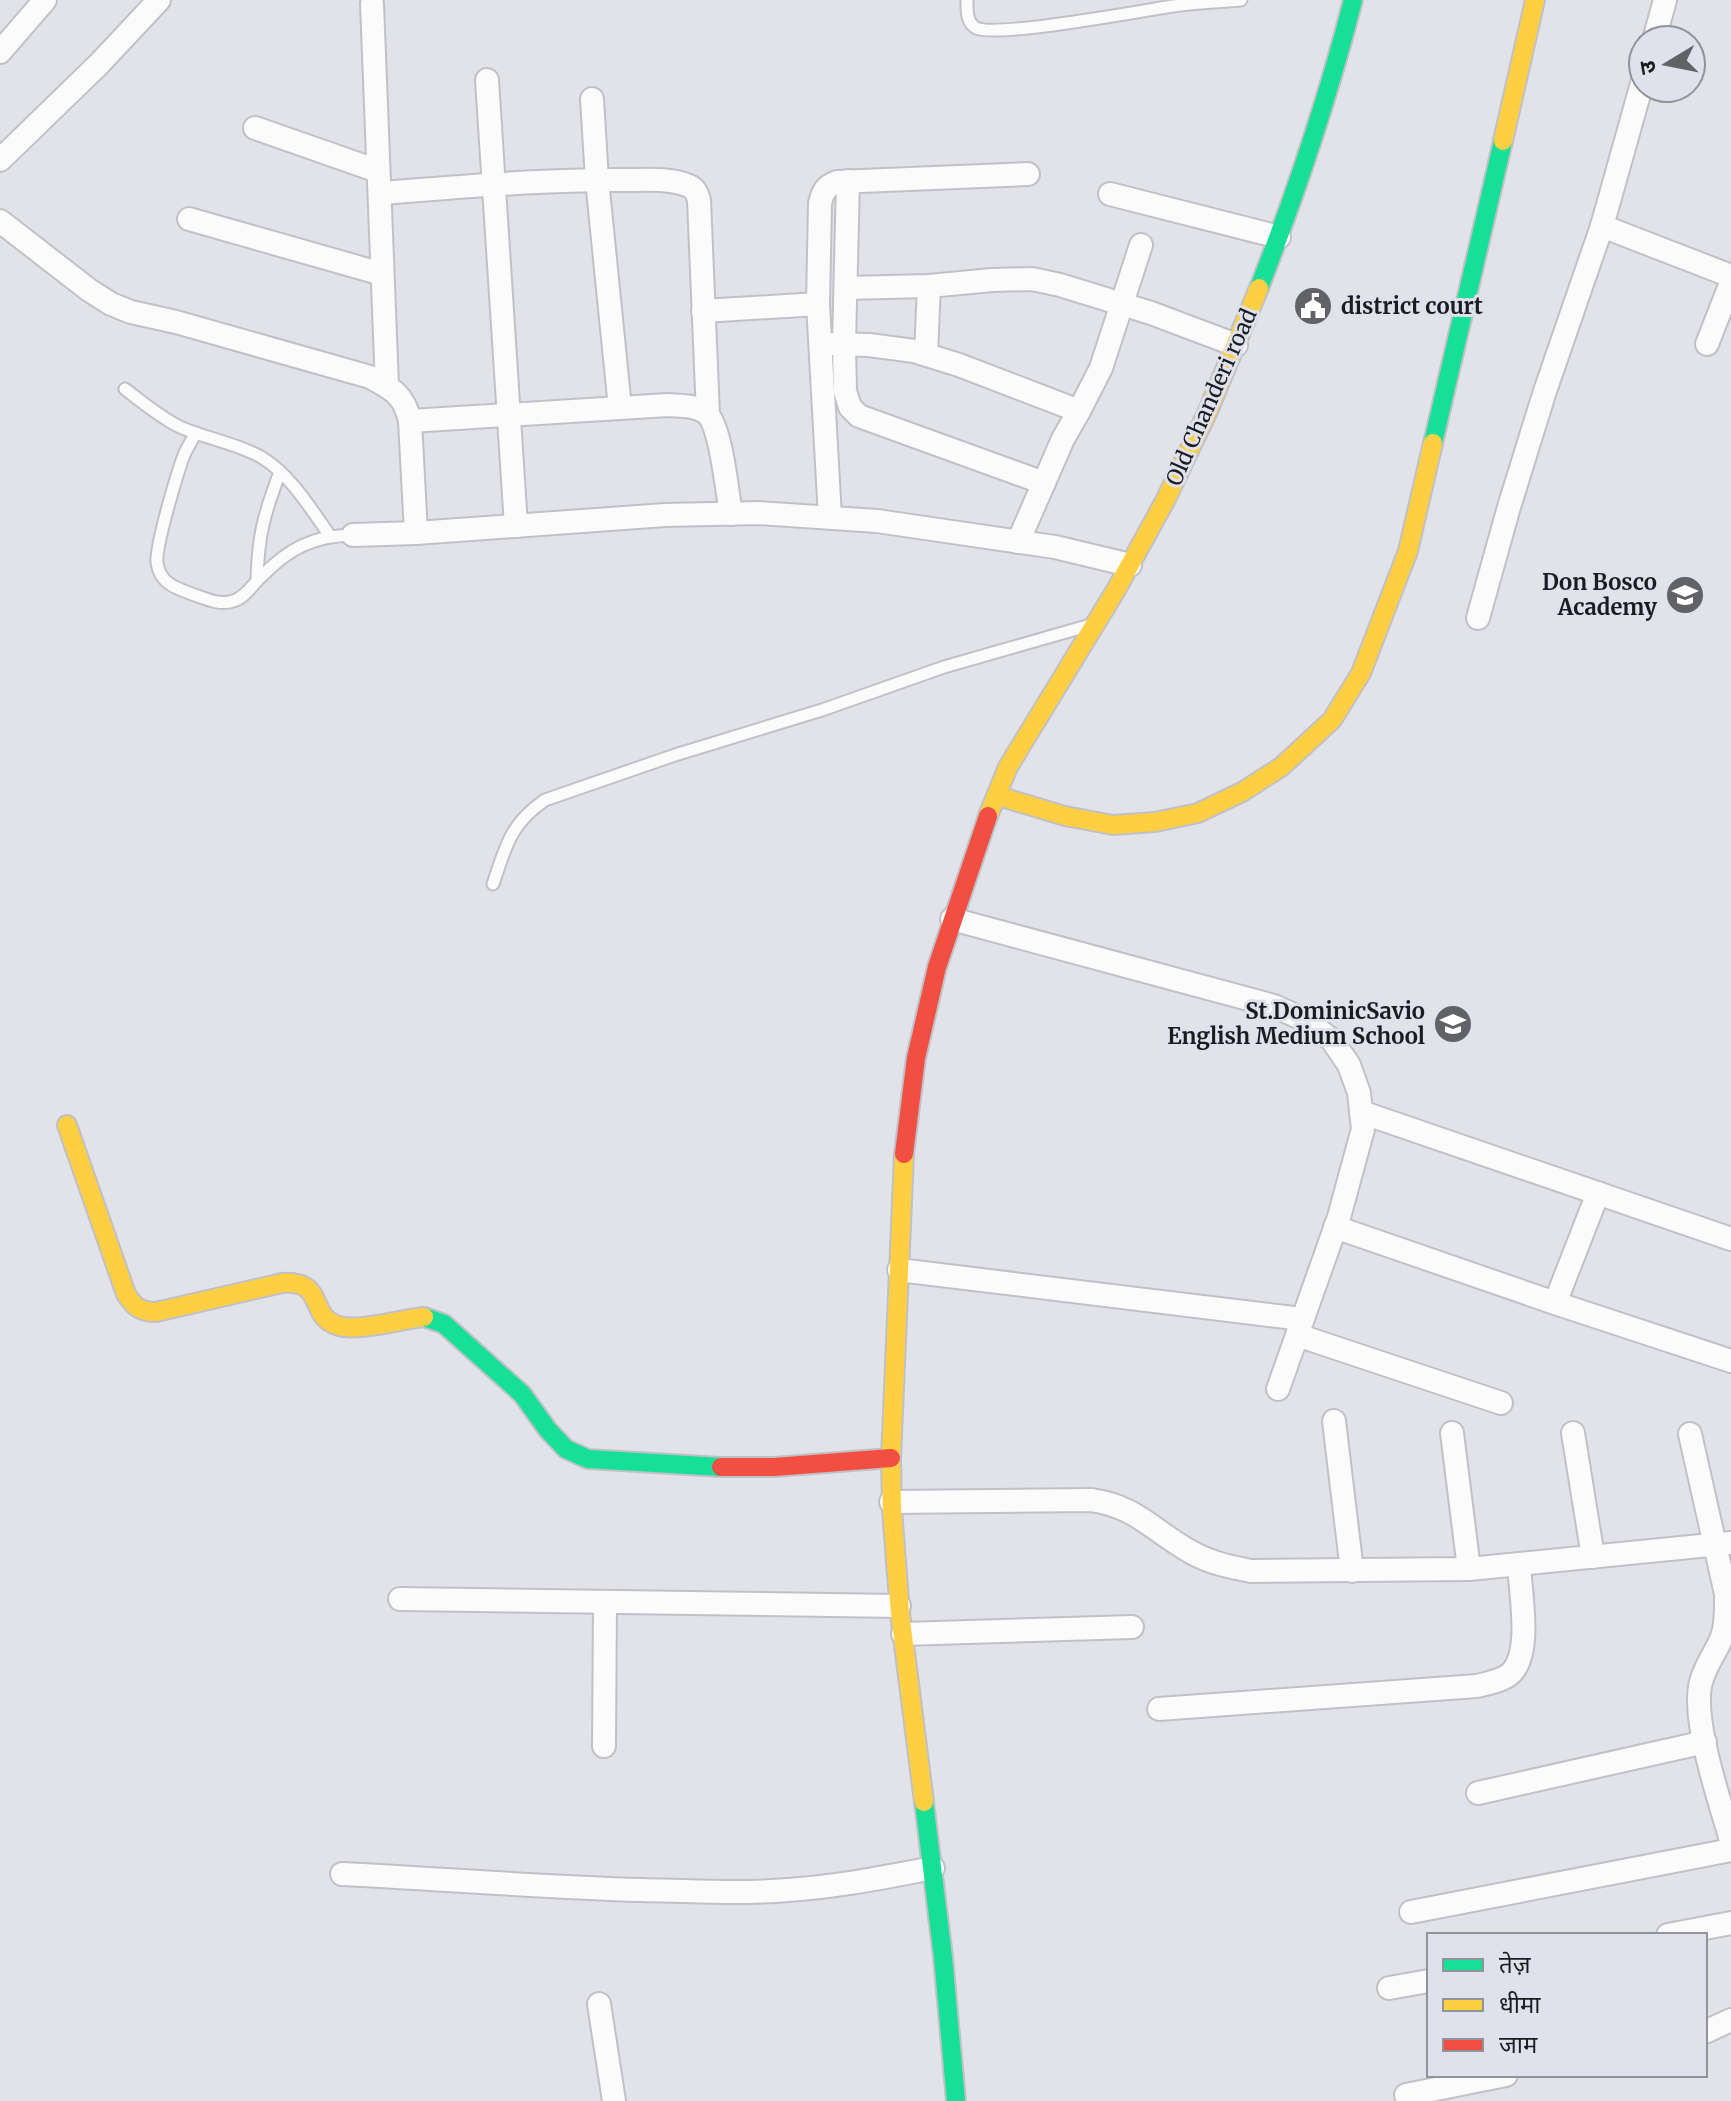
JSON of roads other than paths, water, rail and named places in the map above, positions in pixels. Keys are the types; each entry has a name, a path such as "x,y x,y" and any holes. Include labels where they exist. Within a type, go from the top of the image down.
{"street":[{"path":"0,52 45,0"},
{"path":"0,160 99,64 159,0"},
{"name":"Old Chanderi road","path":"956,2101 946,1978 915,1746 891,1502 904,1148 916,1058 937,967 986,821 1003,781 1165,501 1208,411 1279,237 1336,67 1353,0"},
{"path":"1003,781 1065,816 1113,825 1155,822 1198,813 1242,792 1281,767 1332,720 1361,673 1408,551 1535,0"},
{"path":"1658,24 1665,0"},
{"path":"372,4 387,386"},
{"path":"487,80 516,526"},
{"path":"592,99 620,408"},
{"path":"1478,618 1545,391 1602,226 1636,104"},
{"path":"255,128 379,182 494,185 597,180 675,182 690,186 699,200 708,414 716,428 731,514"},
{"path":"830,517 818,304 822,196 829,184 848,181 1028,174"},
{"path":"848,181 844,345 845,391 850,407 854,413 1044,483"},
{"path":"1110,194 1279,237"},
{"path":"189,219 382,274"},
{"path":"0,221 111,304 370,377 387,386 399,395 407,407 410,421 416,533"},
{"path":"1602,226 1731,276"},
{"path":"1018,542 1063,439 1101,368 1141,245"},
{"path":"846,288 1032,279 1122,304 1236,345"},
{"path":"1707,344 1727,308 1731,283"},
{"path":"926,354 929,286"},
{"path":"703,311 818,304"},
{"path":"820,344 893,348 926,354 1079,411"},
{"path":"410,421 668,405 693,406 708,414"},
{"path":"353,535 665,515 830,517 1055,547 1130,565"},
{"path":"952,919 1274,1006 1305,1020 1332,1040 1349,1065 1359,1093 1363,1129 1335,1227 1278,1389"},
{"path":"1361,1112 1731,1239"},
{"path":"67,1125 126,1294 134,1307 143,1313 297,1282 308,1288 324,1318 338,1326 356,1327 423,1317 444,1324 522,1394 566,1449 588,1459 774,1467 891,1458"},
{"path":"1555,1303 1598,1193"},
{"path":"1335,1227 1731,1361"},
{"path":"899,1270 1300,1327 1501,1403"},
{"path":"1334,1421 1352,1571"},
{"path":"1452,1433 1469,1569"},
{"path":"1573,1433 1593,1557"},
{"path":"1690,1434 1723,1544 1726,1621 1721,1658 1701,1681 1699,1696 1705,1742 1724,1791 1731,1840"},
{"path":"891,1502 1091,1500 1112,1503 1129,1510 1193,1553 1221,1565 1251,1571 1469,1569 1723,1544"},
{"path":"1159,1709 1477,1686 1495,1682 1511,1674 1519,1661 1523,1639 1519,1564"},
{"path":"400,1599 899,1606"},
{"path":"604,1746 605,1602"},
{"path":"903,1634 1132,1627"},
{"path":"1478,1793 1705,1742"},
{"path":"1411,1912 1731,1850"},
{"path":"342,1874 726,1893 849,1884 933,1868"},
{"path":"1678,1933 1731,1923"},
{"path":"1389,1988 1427,1981"},
{"path":"599,2004 614,2101"},
{"path":"1707,2031 1731,2020"},
{"path":"1406,2095 1496,2077"}],"lane":[{"path":"967,0 968,19 972,25 991,31 1241,0"},
{"path":"125,389 176,425 262,458 280,472 330,536"},
{"path":"196,433 184,455 159,545 157,563 170,587 217,602 234,601 246,594 285,555 330,536 353,535"},
{"path":"257,580 261,528 280,472"},
{"path":"493,884 506,844 517,824 545,800 944,667 1095,623"}],"place":[{"name":"district court","path":"1313,306"},
{"name":"Don Bosco Academy","path":"1685,595"},
{"name":"St.DominicSavio English Medium School","path":"1453,1024"}]}
